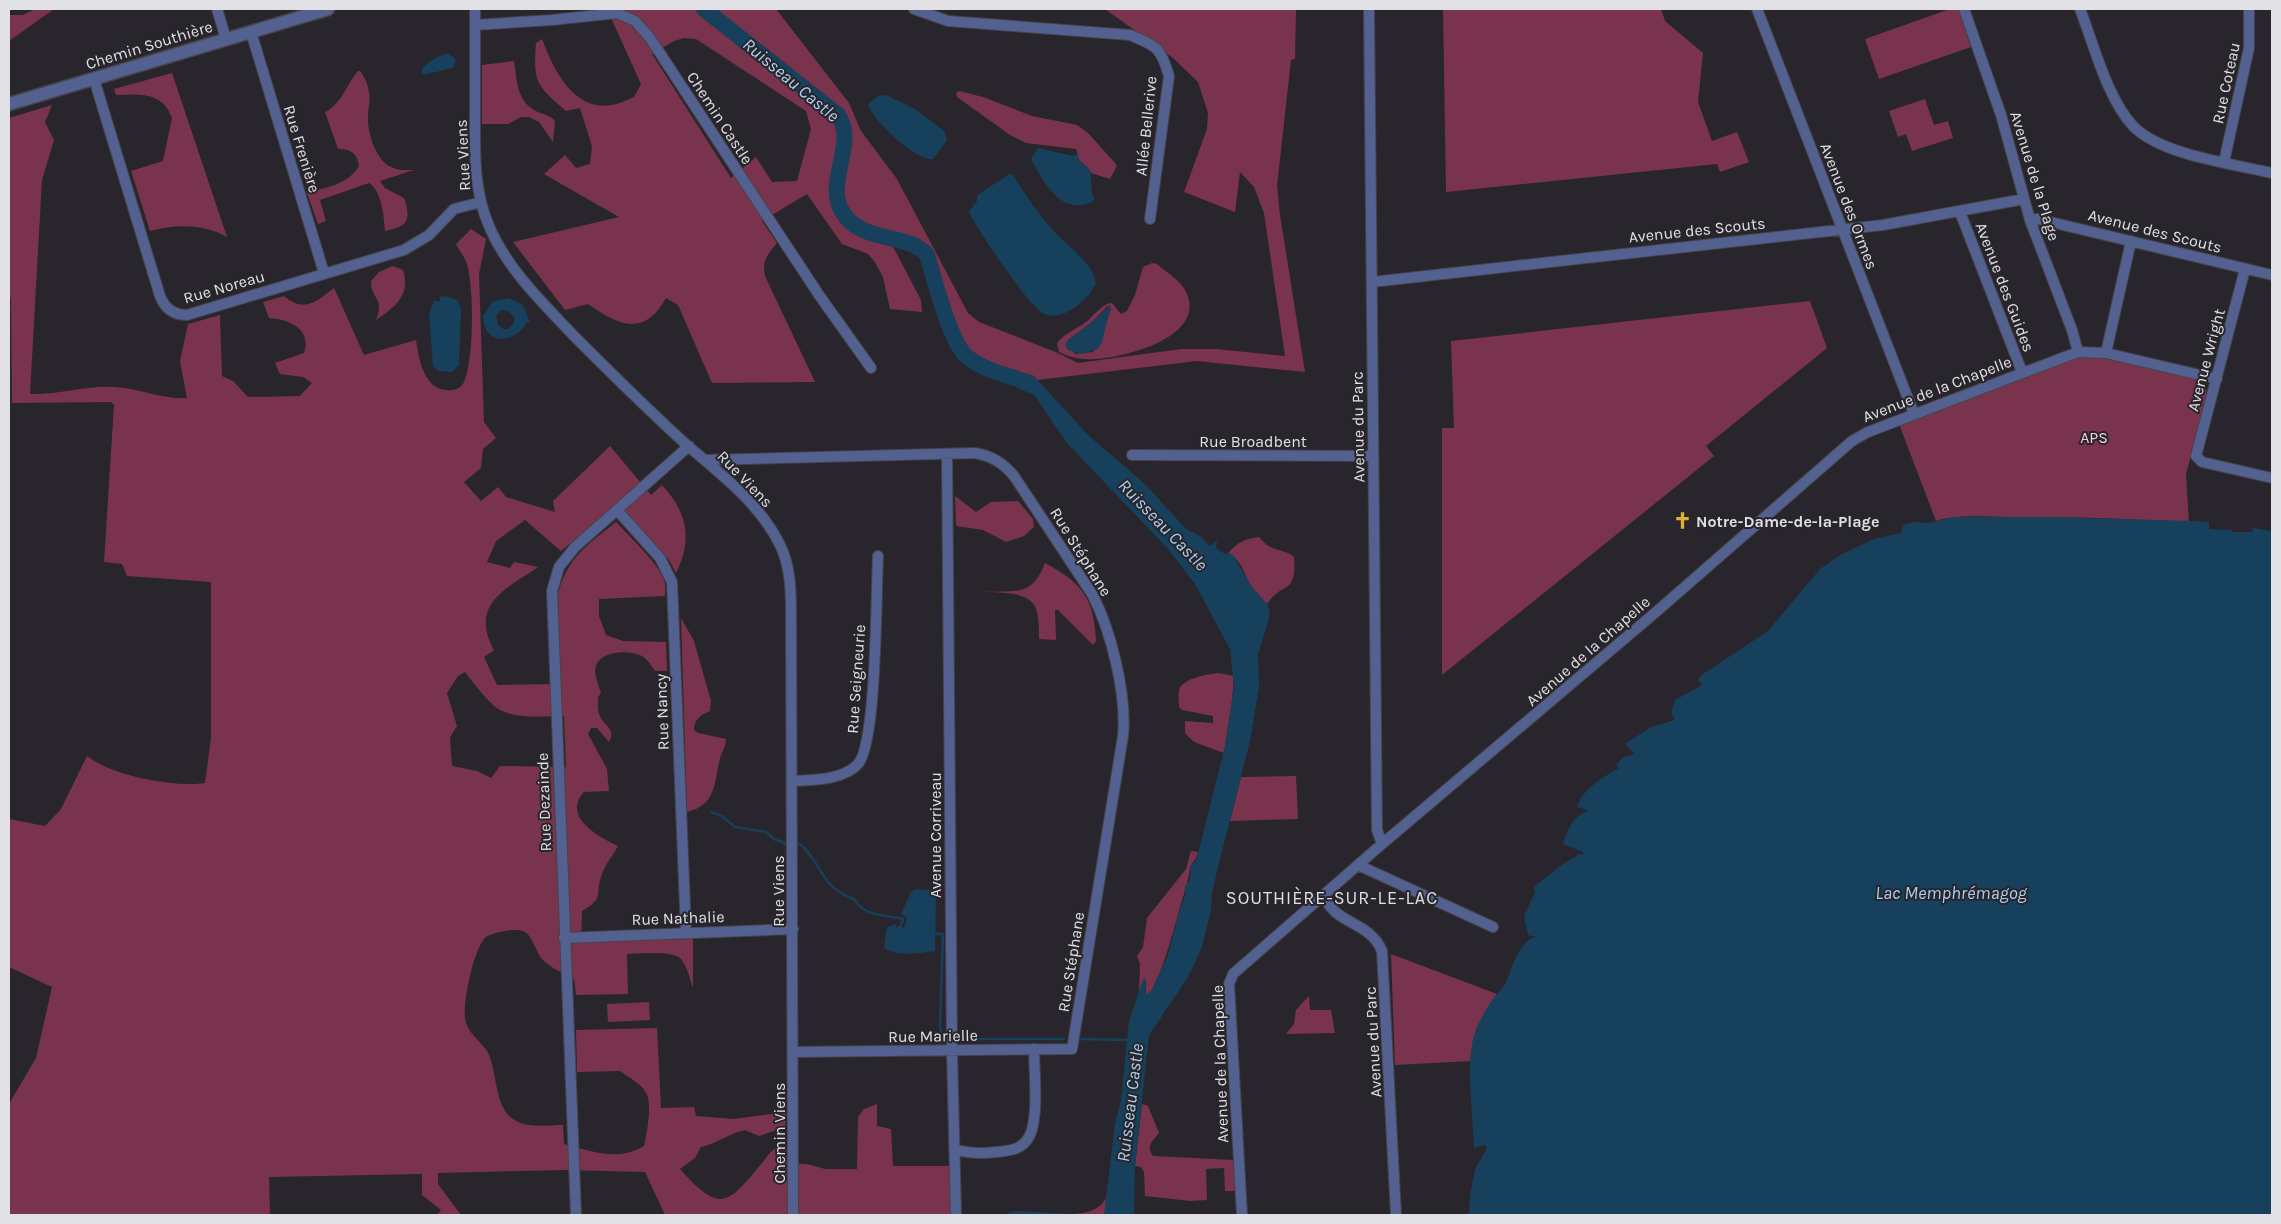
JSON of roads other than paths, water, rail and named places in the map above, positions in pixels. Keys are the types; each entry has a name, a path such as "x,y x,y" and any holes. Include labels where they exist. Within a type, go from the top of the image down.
{"street":[{"path":"217,9 226,39"},
{"name":"Chemin Southière","path":"9,104 328,9"},
{"name":"Rue Viens","path":"475,9 475,164 481,202 489,226 501,249 541,300 623,384 743,495 761,515 780,545 785,560 789,577 792,612 794,1052"},
{"name":"Allée Bellerive","path":"914,9 948,21 1130,35 1149,43 1164,56 1169,76 1150,219"},
{"name":"Avenue du Parc","path":"1369,9 1378,830 1382,844"},
{"name":"Avenue des Ormes","path":"1757,9 1841,230 1914,414"},
{"name":"Avenue de la Plage","path":"1964,9 2001,115 2030,220 2072,330 2078,352"},
{"path":"2080,9 2110,88 2121,110 2133,126 2148,138 2165,147 2272,174"},
{"name":"Rue Coteau","path":"2224,162 2249,48 2250,9"},
{"name":"Chemin Castle","path":"475,25 552,20 609,13 627,16 635,21 647,33 819,295 871,368"},
{"name":"Rue Frenière","path":"251,32 324,273"},
{"name":"Rue Noreau","path":"94,79 160,296 170,311 175,314 188,315 409,248 430,235 454,209 462,205 481,202"},
{"name":"Avenue des Scouts","path":"1372,282 1841,230 1960,212 2024,199"},
{"name":"Avenue des Guides","path":"1960,212 2022,372"},
{"name":"Avenue des Scouts","path":"2030,220 2038,219 2272,275"},
{"path":"2106,353 2131,241"},
{"name":"Avenue Wright","path":"2245,269 2196,453 2197,459 2202,462 2272,478"},
{"name":"Avenue de la Chapelle","path":"1242,1215 1230,981 1233,974 1382,844 1656,612 1852,441 1864,434 1914,414 2078,352 2106,353 2217,379"},
{"name":"Rue Dezainde","path":"576,1215 552,591 556,575 569,553 689,446"},
{"name":"Avenue Corriveau","path":"947,454 952,1050 956,1215"},
{"name":"Rue Stéphane","path":"706,460 984,454 1001,463 1014,476 1097,604 1122,690 1125,710 1123,736 1072,1050"},
{"name":"Rue Broadbent","path":"1132,455 1374,456"},
{"name":"Rue Nancy","path":"617,510 660,558 670,576 673,589 686,932"},
{"name":"Rue Seigneurie","path":"793,782 820,779 847,772 857,766 863,756 869,734 871,708 878,556"},
{"path":"1358,865 1493,927"},
{"name":"Avenue du Parc","path":"1324,895 1329,906 1336,914 1361,926 1374,936 1379,943 1384,958 1396,1215"},
{"name":"Rue Nathalie","path":"564,938 793,929"},
{"path":"954,1150 979,1154 1010,1151 1028,1140 1033,1120 1034,1049"},
{"name":"Rue Marielle","path":"794,1052 1072,1050"},
{"name":"Chemin Viens","path":"793,1215 794,1052"}],"water":[{"path":"448,53 456,59 453,68 422,74 422,68 435,58"},
{"path":"886,95 915,109 944,131 947,140 933,159 917,154 906,147 886,129 871,111 868,104 878,96"},
{"path":"1038,148 1073,156 1078,153 1079,160 1087,167 1091,175 1092,193 1095,200 1084,205 1073,205 1064,202 1056,196 1042,178 1031,159"},
{"path":"1009,174 1013,175 1045,221 1084,260 1094,276 1096,284 1087,297 1067,312 1051,316 1044,314 1037,308 1004,267 969,212 977,201 979,194"},
{"path":"446,296 457,300 461,309 459,365 452,372 439,371 433,366 429,314 435,298 435,301 440,301 440,297"},
{"path":"508,298 523,305 530,322 527,322 521,330 508,338 500,339 494,337 488,333 483,316 492,302","holes":["501,310 508,311 515,318 513,324 508,329 503,329 498,325 496,316"]},
{"path":"1111,305 1102,342 1098,349 1081,354 1068,350 1065,345 1068,340"},
{"path":"1002,367 1034,376 1088,435 1146,485 1186,529 1200,536 1210,546 1218,539 1217,549 1233,555 1252,587 1267,604 1270,612 1258,654 1259,687 1250,741 1218,867 1212,893 1211,910 1202,947 1188,977 1149,1035 1135,1166 1134,1215 1104,1215 1115,1124 1121,1100 1129,1021 1143,980 1145,978 1146,994 1151,991 1168,955 1186,892 1184,888 1190,880 1191,864 1197,858 1226,742 1234,685 1230,649 1195,584 1168,549 1067,443 1034,395 1018,388 1012,383 998,379 996,372"},
{"name":"Lac Memphrémagog","path":"1953,517 2048,517 2209,522 2209,529 2252,532 2253,528 2272,531 2272,1215 1469,1215 1475,1169 1487,1148 1485,1145 1474,1148 1470,1058 1475,1032 1487,1008 1506,982 1521,948 1530,939 1536,937 1528,935 1524,916 1535,892 1534,887 1560,866 1579,854 1583,855 1583,852 1563,844 1566,835 1574,820 1582,813 1587,812 1587,810 1577,807 1584,794 1607,775 1619,768 1616,766 1622,758 1635,754 1625,744 1651,727 1675,720 1671,712 1675,700 1700,686 1702,684 1698,680 1700,676 1768,631 1820,569 1840,555 1874,539 1901,533 1903,525 1913,522 1929,523"},
{"path":"916,889 932,890 936,893 935,951 908,954 888,950 884,947 887,927 896,924 896,928 899,926 904,928 907,918 901,914 911,892"},
{"path":"1016,1211 1072,1214 1074,1215 1002,1215"}],"waterway":[{"name":"Ruisseau Castle","path":"704,9 838,115 843,127 844,139 837,192 839,205 846,217 865,231 909,243 927,255 948,324 960,349 966,356 978,364 1015,378"},
{"path":"711,812 722,816 735,827 766,832 774,839 787,844"},
{"path":"798,844 806,849 826,879 835,888 855,900 864,910 903,919 900,928"},
{"path":"934,934 943,934 940,1026 943,1039"},
{"path":"959,1039 1064,1039"},
{"path":"1079,1039 1130,1040"}],"place":[{"name":"Notre-Dame-de-la-Plage","path":"1682,521"}],"district":[{"name":"SOUTHIÈRE-SUR-LE-LAC","path":"1332,898"}],"park label":[{"name":"APS","path":"2094,437"}]}
